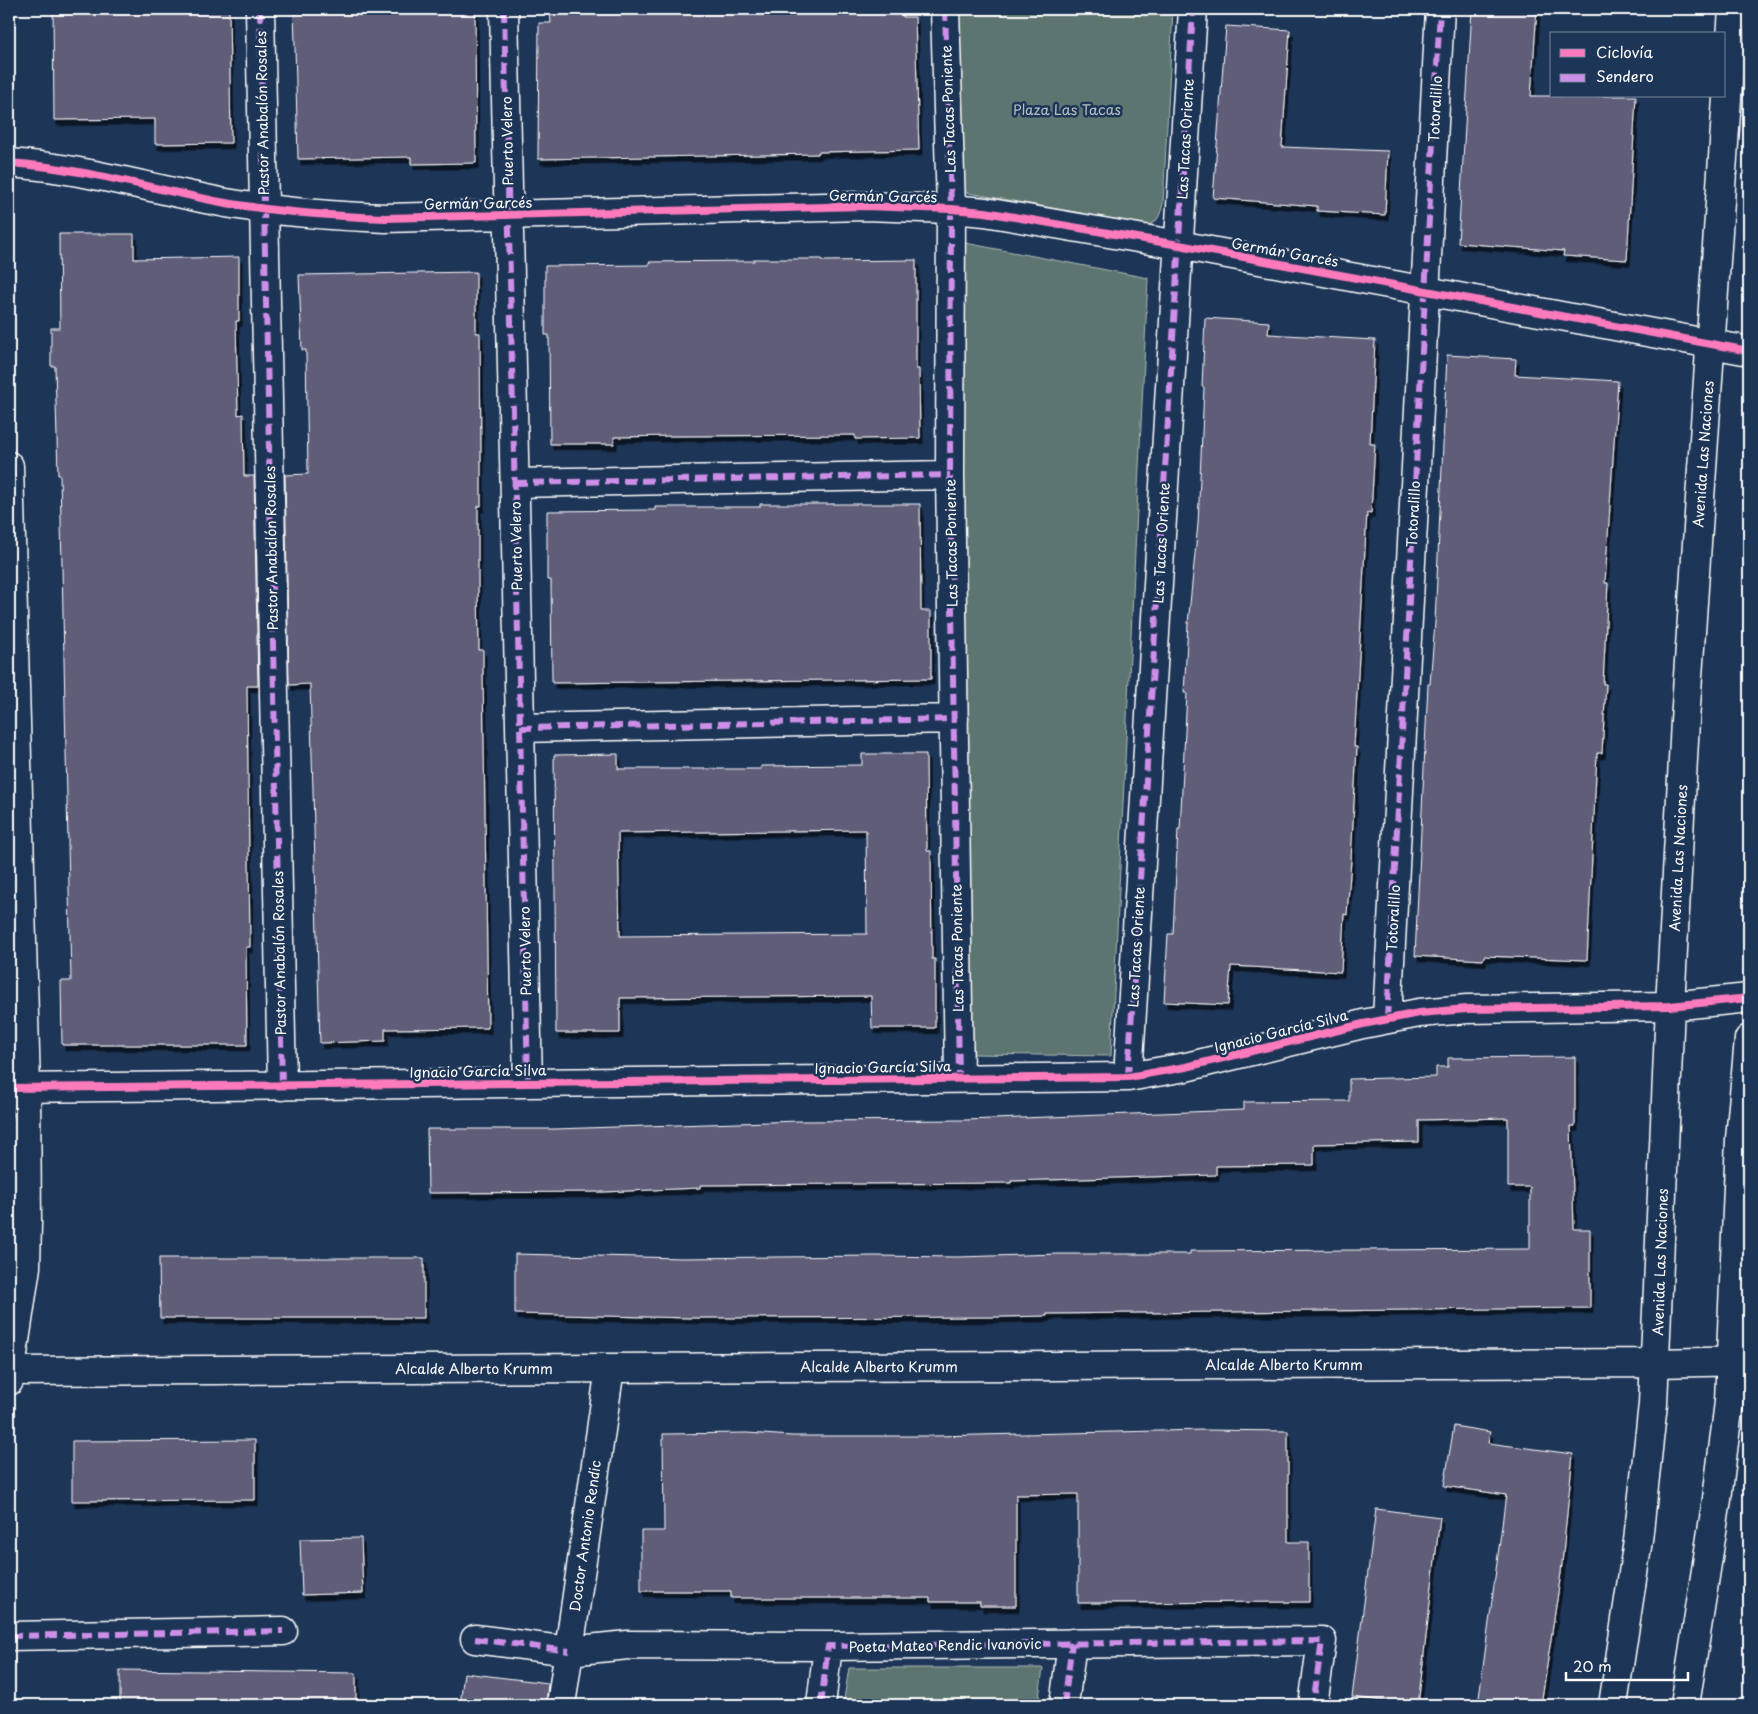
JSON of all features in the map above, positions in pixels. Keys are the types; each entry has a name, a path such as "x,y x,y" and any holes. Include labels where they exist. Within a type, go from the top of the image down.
{"street":[{"name":"Pastor Anabalón Rosales","path":"260,9 282,1086"},
{"name":"Puerto Velero","path":"504,9 528,1083"},
{"name":"Las Tacas Poniente","path":"945,9 951,209 950,475 959,1078"},
{"name":"Las Tacas Oriente","path":"1128,1077 1193,9"},
{"name":"Totoralillo","path":"1387,1019 1440,9"},
{"name":"Avenida Las Naciones","path":"1613,1705 1638,1540 1656,1364 1670,1006 1685,721 1733,9"},
{"name":"Germán Garcés","path":"9,163 94,174 192,196 263,209 335,216 385,218 864,206 985,212 1179,245 1749,351"},
{"path":"9,466 17,1088 26,1267 9,1374"},
{"path":"515,483 950,475"},
{"path":"520,728 954,719"},
{"name":"Ignacio García Silva","path":"17,1088 1128,1077 1186,1067 1387,1019 1467,1009 1670,1006 1749,998"},
{"path":"1685,1705 1718,1489 1729,1402 1740,1361 1740,1139 1749,1039"},
{"name":"Alcalde Alberto Krumm","path":"9,1374 610,1368 1656,1364 1740,1361"},
{"name":"Doctor Antonio Rendic","path":"561,1705 610,1368"},
{"path":"9,1636 283,1631"},
{"name":"Poeta Mateo Rendic Ivanovic","path":"475,1639 569,1651 628,1645 828,1646 1322,1641 1313,1705"},
{"path":"1064,1705 1072,1643"},
{"path":"820,1705 828,1646"}],"green space":[{"name":"Plaza Las Tacas","path":"952,9 1173,9 1163,204 1156,221 1146,225 958,191"},
{"path":"960,242 1148,278 1111,1056 972,1054"},
{"path":"849,1668 1043,1668 1038,1705 843,1705"}],"building":[{"path":"53,9 229,9 231,143 155,144 155,119 54,120"},
{"path":"294,9 475,9 476,163 411,164 411,157 298,159"},
{"path":"550,9 903,9 903,17 915,17 919,150 818,152 818,154 538,159 539,23 551,23"},
{"path":"1472,9 1537,9 1531,96 1550,96 1550,98 1636,98 1627,260 1563,256 1564,251 1458,243"},
{"path":"1226,26 1290,30 1282,147 1388,151 1385,215 1317,211 1317,206 1213,198"},
{"path":"59,234 134,234 134,259 239,257 239,321 236,321 238,415 243,414 244,476 254,476 258,686 247,686 250,947 246,947 247,1045 62,1045 61,981 71,981 60,475 58,475 55,366 51,366 51,328 60,328"},
{"path":"754,259 822,259 822,261 916,260 916,369 919,369 920,438 855,439 855,435 674,436 614,437 614,444 550,444 549,335 545,335 545,266 649,265 649,262 754,261"},
{"path":"476,272 476,333 480,333 481,506 478,506 478,585 479,650 483,650 488,1028 385,1029 385,1041 320,1043 310,684 289,685 285,475 308,474 306,350 302,350 299,275"},
{"path":"1205,318 1269,322 1268,334 1375,340 1370,444 1375,444 1371,513 1367,512 1354,747 1357,747 1351,860 1347,915 1344,914 1341,972 1231,966 1228,1005 1164,1002 1168,934 1173,934 1178,829 1180,829 1187,693 1184,693 1188,624 1198,524"},
{"path":"1447,355 1516,359 1515,375 1618,381 1605,583 1608,583 1603,684 1606,684 1602,753 1597,753 1587,960 1484,956 1483,960 1415,956 1428,684 1430,684 1435,623"},
{"path":"760,504 920,504 921,611 931,611 931,679 552,683 551,580 547,580 547,511 655,510 655,507 760,507"},
{"path":"618,754 618,769 761,769 761,766 862,765 862,754 926,754 927,851 931,851 932,959 935,959 935,1028 872,1028 871,996 620,998 620,1033 556,1033 554,755","holes":["866,830 867,934 620,936 618,833"]},
{"path":"1575,1057 1575,1126 1571,1126 1574,1229 1590,1229 1590,1308 1047,1314 1047,1316 1002,1317 692,1318 515,1314 515,1254 682,1258 958,1257 1059,1254 1190,1254 1190,1251 1530,1249 1530,1187 1508,1187 1508,1118 1419,1120 1419,1142 1314,1144 1314,1165 1216,1166 1216,1175 1011,1181 1011,1183 700,1185 700,1188 603,1192 428,1193 427,1129 555,1129 799,1121 965,1120 1244,1110 1244,1102 1349,1101 1349,1079 1436,1077 1436,1067 1448,1067 1448,1058"},
{"path":"159,1258 424,1258 424,1318 160,1318"},
{"path":"1454,1426 1490,1432 1488,1443 1573,1454 1561,1573 1541,1705 1478,1705 1506,1495 1444,1486"},
{"path":"1204,1430 1288,1431 1288,1542 1309,1542 1309,1602 1078,1603 1078,1494 1016,1495 1016,1606 980,1606 980,1602 930,1602 930,1598 731,1598 731,1591 641,1591 641,1531 664,1531 663,1434 747,1433 792,1436 933,1436"},
{"path":"255,1440 255,1500 72,1501 72,1441"},
{"path":"1376,1509 1440,1517 1418,1705 1352,1697"},
{"path":"361,1538 363,1593 302,1595 300,1539"},
{"path":"120,1670 356,1673 356,1705 120,1705"},
{"path":"464,1673 548,1683 546,1705 460,1705"}],"marked path":[{"path":"260,9 282,1086"},
{"path":"504,9 528,1083"},
{"path":"945,9 951,209 950,475 959,1078"},
{"path":"1128,1077 1193,9"},
{"path":"1387,1019 1440,9"},
{"path":"515,483 950,475"},
{"path":"520,728 954,719"},
{"path":"9,1636 283,1631"},
{"path":"475,1639 569,1651"},
{"path":"821,1705 828,1646 1322,1641 1313,1705"},
{"path":"1064,1705 1072,1643"}],"cycle path":[{"path":"9,163 64,169 226,203 266,209 365,217 864,206 985,212 1179,245 1749,351"},
{"path":"9,1088 1128,1077 1186,1067 1363,1024 1419,1013 1467,1009 1670,1006 1749,998"}]}
